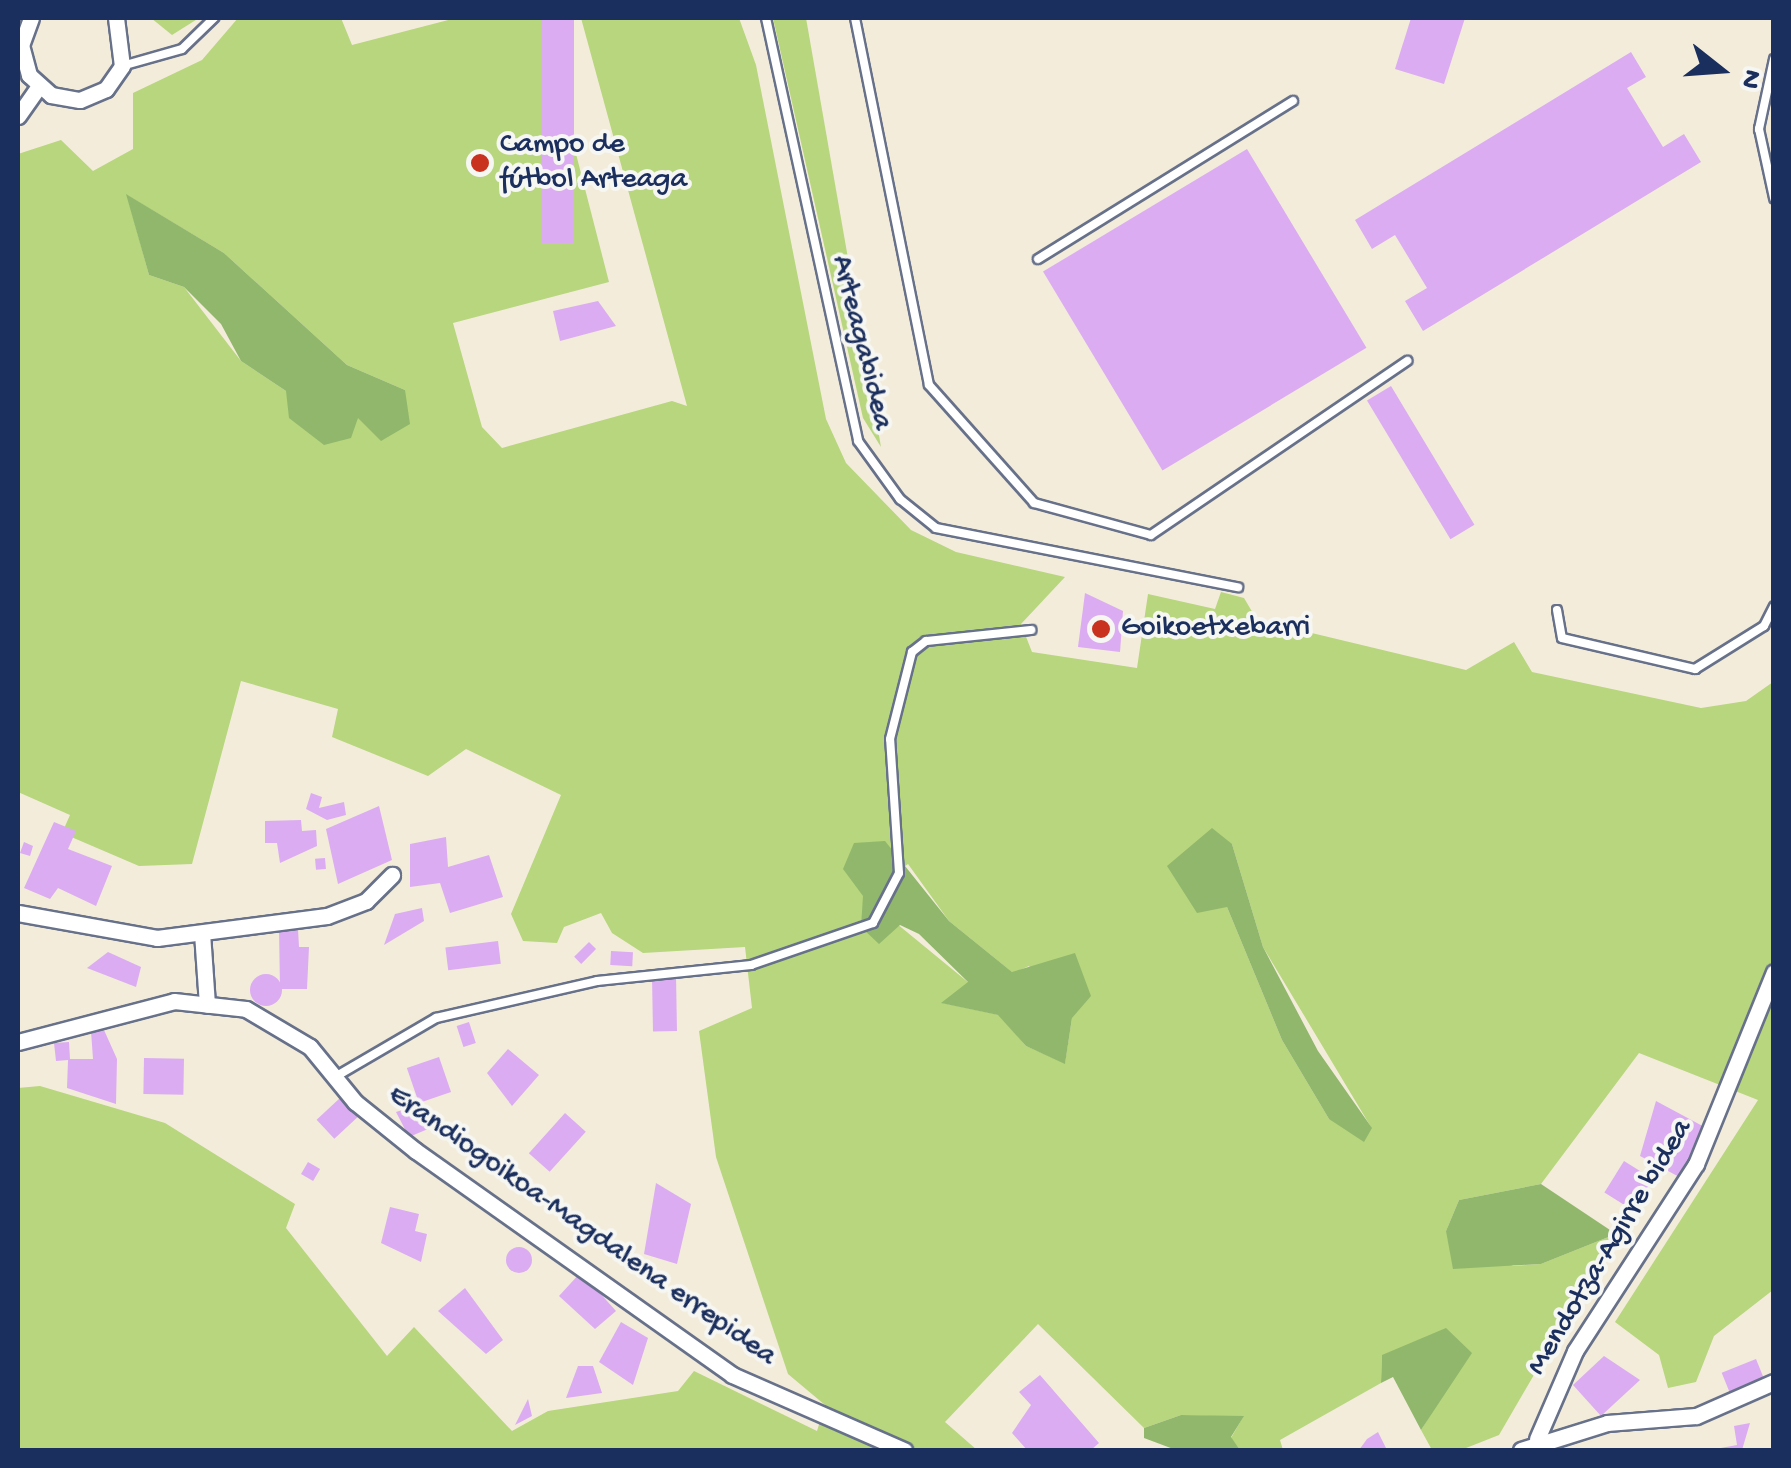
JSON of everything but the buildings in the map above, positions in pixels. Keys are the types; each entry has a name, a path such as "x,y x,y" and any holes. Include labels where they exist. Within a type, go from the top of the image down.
{"street":[{"path":"24,25 23,60 38,87 80,100 106,88 122,66 122,22"},
{"path":"18,116 38,87"},
{"path":"18,913 157,938 328,916 366,901 392,874"},
{"path":"202,933 207,1005"},
{"name":"Mendotza-Agirre bidea","path":"1537,1438 1575,1351 1709,1138 1774,972"},
{"name":"Erandiogoikoa-Magdalena errepidea","path":"18,1042 174,1001 246,1009 310,1046 335,1077 416,1151 732,1375 904,1450"},
{"path":"1521,1450 1537,1438 1696,1416 1774,1382"}],"lane":[{"path":"122,66 182,49 214,18"},
{"name":"Arteagabidea","path":"766,18 858,441 900,499 936,528 1238,587"},
{"path":"854,18 929,385 1034,503 1151,535 1407,361"},
{"path":"1774,59 1759,128 1774,198"},
{"path":"1038,258 1293,101"},
{"path":"1557,610 1562,638 1695,669 1764,626 1774,606"},
{"path":"335,1077 436,1018 597,980 752,965 873,922 899,873 890,739 912,652 926,641 1031,630"}],"green space":[{"path":"151,18 199,18 172,35"},
{"path":"238,18 341,18 352,45 456,18 541,18 609,282 453,323 482,427 502,448 672,401 687,406 581,18 739,18 756,65 826,419 846,463 911,530 956,552 1065,577 1021,624 1032,652 1137,668 1148,594 1215,609 1221,592 1244,598 1257,620 1466,670 1514,642 1532,672 1701,708 1746,701 1773,682 1773,1290 1714,1336 1696,1382 1668,1388 1659,1355 1615,1322 1758,1100 1639,1053 1541,1184 1459,1200 1446,1231 1513,1266 1541,1264 1616,1234 1499,1435 1461,1450 1432,1450 1421,1430 1443,1394 1382,1355 1381,1383 1280,1440 1283,1450 1240,1450 1231,1438 1243,1417 1181,1415 1144,1428 1038,1324 945,1422 977,1450 18,1450 18,1088 40,1086 165,1123 295,1204 286,1228 387,1356 414,1327 512,1431 548,1411 678,1391 694,1371 817,1431 825,1405 788,1374 716,1157 699,1031 752,1008 745,947 643,953 612,933 601,913 564,927 557,943 523,941 511,914 561,795 466,749 428,776 332,737 338,709 241,681 192,864 139,866 62,833 70,815 18,792 18,154 61,140 93,171 133,149 133,93 202,60","holes":["127,195 224,253 347,365 405,390 358,417 286,391 241,361 184,287 149,275","1232,844 1263,947 1371,1127 1329,1119 1282,1040 1227,907","908,864 949,921 1013,973 1029,966 1072,1018 1065,1063 1026,1046 999,1015 943,1003 969,983 863,896"]},
{"path":"773,18 806,18 881,447 863,418"},
{"path":"126,194 224,253 347,365 405,390 410,424 381,441 358,418 351,438 324,445 289,418 286,391 241,361 221,324 184,287 149,275"},
{"path":"1212,828 1232,844 1263,947 1318,1051 1372,1128 1364,1142 1329,1119 1282,1040 1227,907 1197,913 1167,866"},
{"path":"885,841 949,921 1012,972 1075,953 1091,996 1072,1018 1065,1064 1026,1046 998,1015 941,1003 968,982 919,934 900,925 879,944 861,927 863,896 843,869 854,843"},
{"path":"1541,1184 1616,1234 1541,1264 1453,1269 1446,1231 1459,1200"},
{"path":"1446,1328 1472,1353 1421,1430 1393,1377 1381,1383 1382,1355"},
{"path":"1181,1415 1244,1416 1231,1437 1240,1450 1176,1450 1144,1438 1144,1428"}],"place":[{"name":"Campo de fútbol Arteaga","path":"480,163"},
{"name":"Goikoetxebarri","path":"1101,629"}]}
